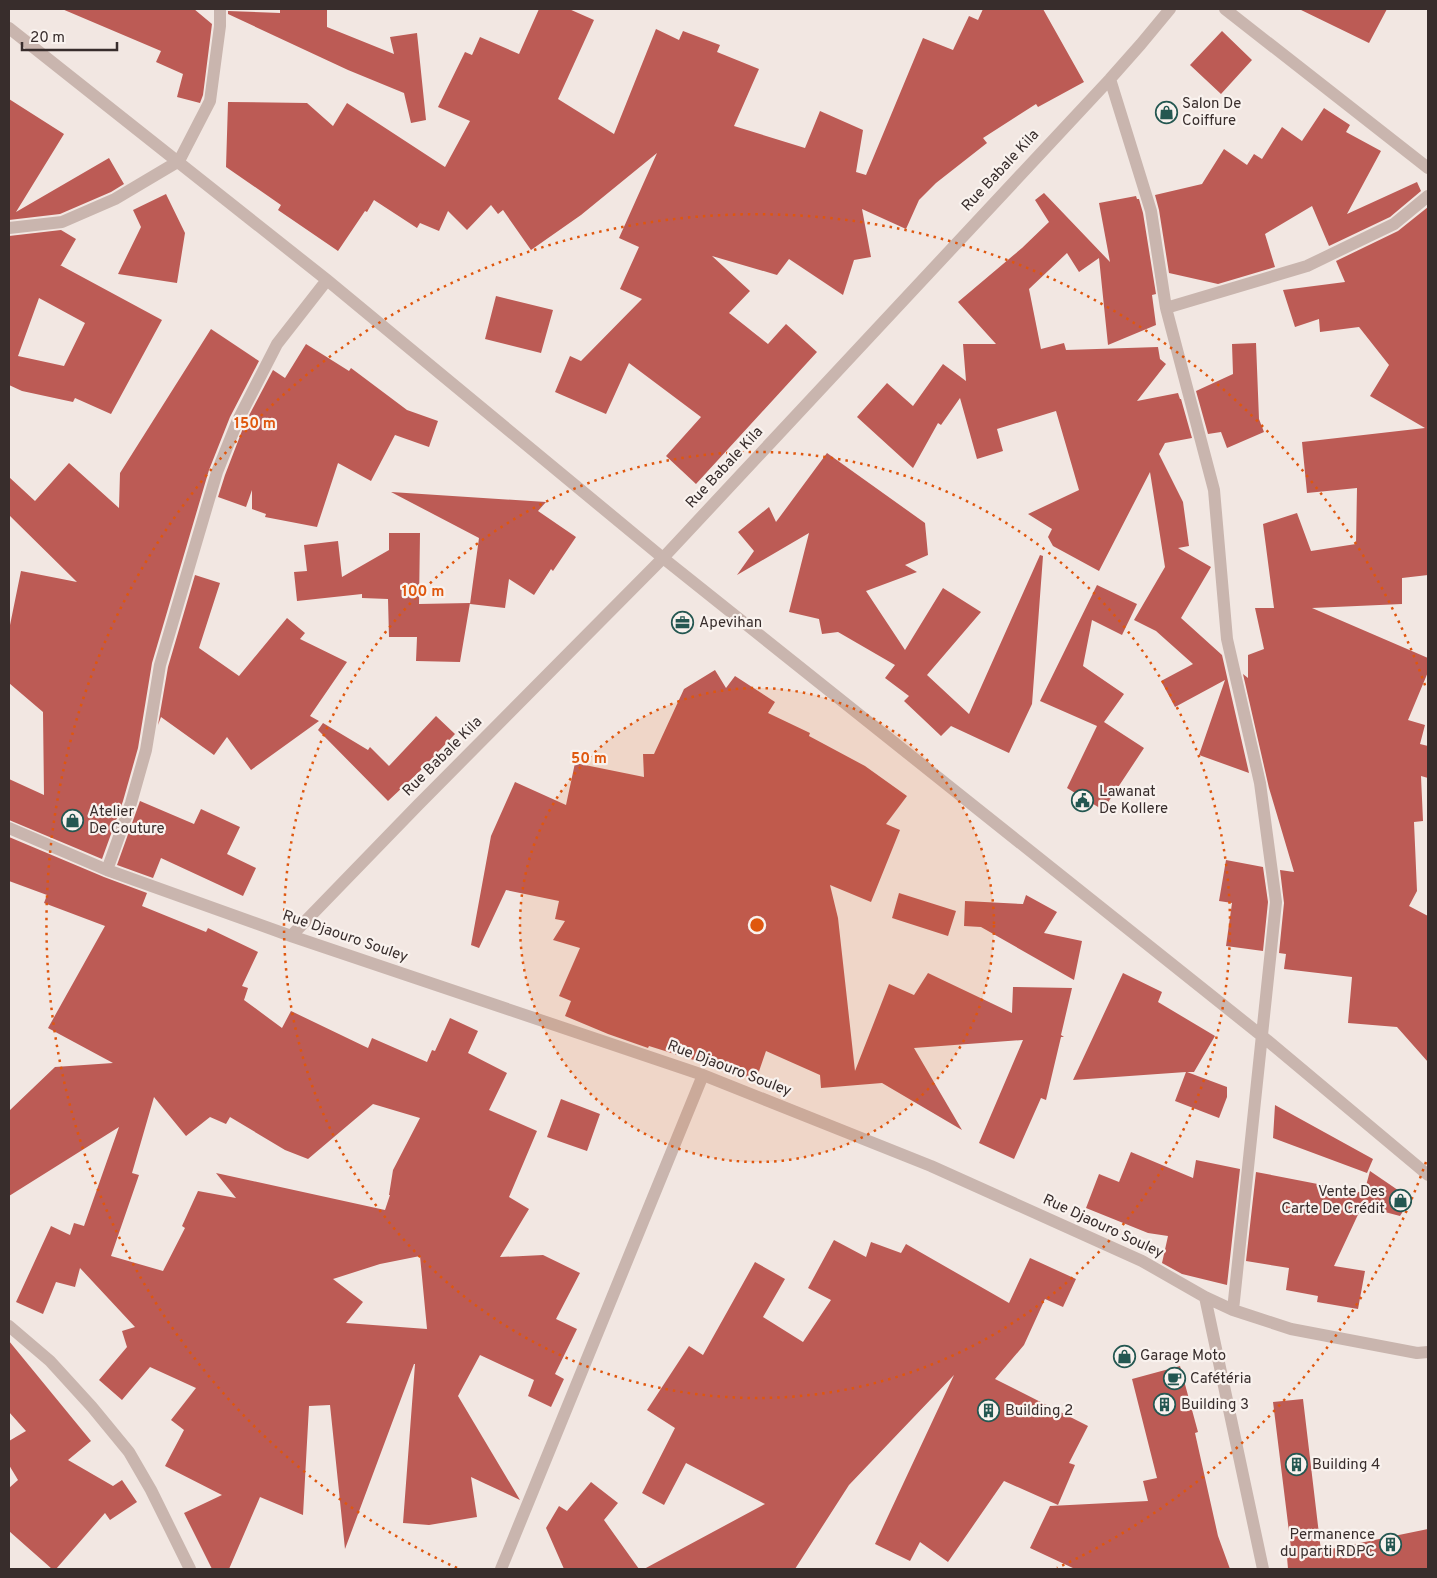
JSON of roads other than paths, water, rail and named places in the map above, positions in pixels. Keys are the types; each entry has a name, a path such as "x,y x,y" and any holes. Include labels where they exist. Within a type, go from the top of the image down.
{"street":[{"path":"9,228 62,222 115,199 179,162 210,101 220,26 220,9"},
{"name":"Rue Babale Kila","path":"290,936 663,558 1110,79 1142,44 1170,9"},
{"path":"1225,9 1428,168"},
{"path":"9,28 327,280 663,558 1262,1036 1428,1175"},
{"path":"1110,79 1151,211 1166,308 1214,490 1227,639 1260,783 1276,902 1234,1310"},
{"path":"1166,308 1306,266 1394,224 1428,196"},
{"path":"107,870 131,802 146,750 160,666 217,472 238,420 277,344 327,280"},
{"name":"Rue Djaouro Souley","path":"9,828 107,870 290,936 702,1075 931,1166 1142,1261 1205,1297 1234,1310 1291,1328 1417,1353 1428,1352"},
{"path":"501,1569 702,1075"},
{"path":"1205,1297 1263,1569"},
{"path":"9,1326 50,1361 92,1407 129,1452 151,1490 190,1569"}],"place":[{"name":"Salon De Coiffure","path":"1166,113"},
{"name":"Apevihan","path":"683,623"},
{"name":"Lawanat De Kollere","path":"1083,801"},
{"name":"Atelier De Couture","path":"73,821"},
{"name":"Vente Des Carte De Crédit","path":"1401,1201"},
{"name":"Garage Moto","path":"1124,1356"},
{"name":"Cafétéria","path":"1174,1379"},
{"name":"Building 3","path":"1165,1405"},
{"name":"Building 2","path":"989,1411"},
{"name":"Building 4","path":"1296,1465"},
{"name":"Permanence du parti RDPC","path":"1391,1544"}]}
